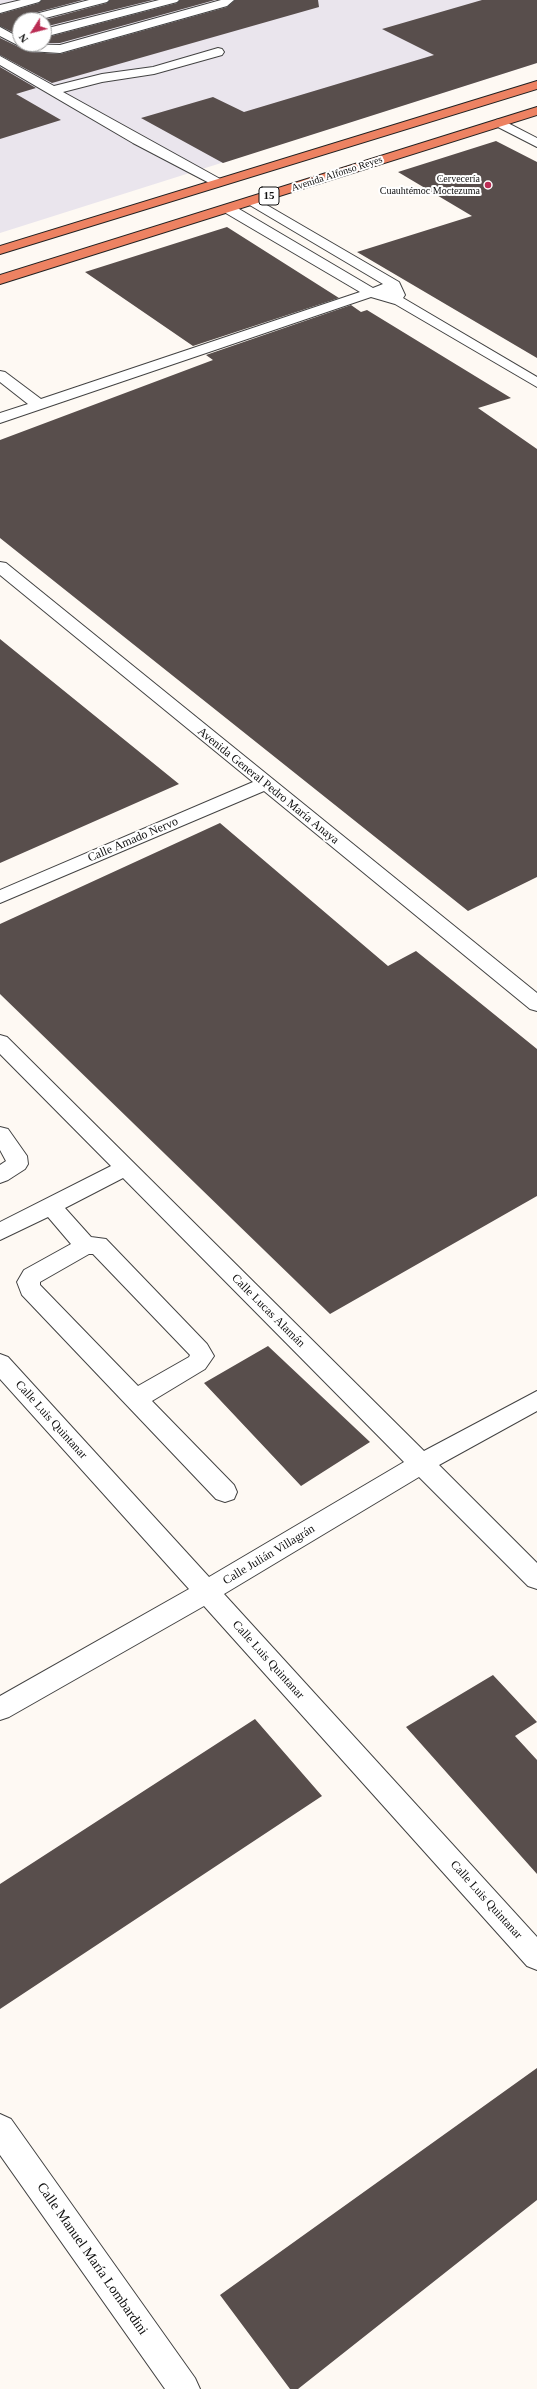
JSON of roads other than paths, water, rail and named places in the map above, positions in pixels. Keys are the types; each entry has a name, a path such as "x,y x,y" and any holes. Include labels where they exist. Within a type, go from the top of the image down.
{"highway":[{"name":"15","path":"0,250 537,85"},
{"path":"500,122 494,114 496,109 537,91"},
{"name":"Avenida Alfonso Reyes","path":"254,201 537,111"},
{"path":"0,280 230,204 244,191 288,172 304,156"},
{"path":"102,218 143,218 172,212 254,201"}],"street":[{"path":"0,9 35,0"},
{"path":"52,13 103,0"},
{"path":"52,31 173,0"},
{"path":"52,49 60,49 223,4 228,0"},
{"path":"0,26 12,23"},
{"path":"0,31 12,38"},
{"path":"0,45 12,43"},
{"path":"51,91 102,78 160,69 218,52"},
{"path":"0,60 51,91 217,183"},
{"path":"500,122 537,143"},
{"path":"254,201 394,285 400,301"},
{"path":"230,204 313,260 372,293 400,301 537,383"},
{"path":"313,260 337,251"},
{"path":"0,418 394,285"},
{"path":"0,375 39,405"},
{"name":"Avenida General Pedro María Anaya","path":"0,567 537,1004"},
{"name":"Calle Amado Nervo","path":"0,897 266,784"},
{"name":"Calle Lucas Alamán","path":"0,1042 124,1168 537,1579"},
{"path":"0,1134 16,1156 17,1164 0,1175"},
{"path":"0,1232 124,1168"},
{"path":"51,1206 85,1246"},
{"path":"137,1398 198,1363 202,1356 105,1250 98,1245 85,1246 32,1276 28,1282 30,1289 137,1398 224,1492"},
{"name":"Calle Luis Quintanar","path":"0,1364 537,1957"},
{"name":"Calle Julián Villagrán","path":"0,1709 206,1592 422,1463 537,1400"},
{"name":"Calle Manuel María Lombardini","path":"0,2130 184,2389"}],"place":[{"name":"Cervecería Cuauhtémoc Moctezuma","path":"488,185"}]}
